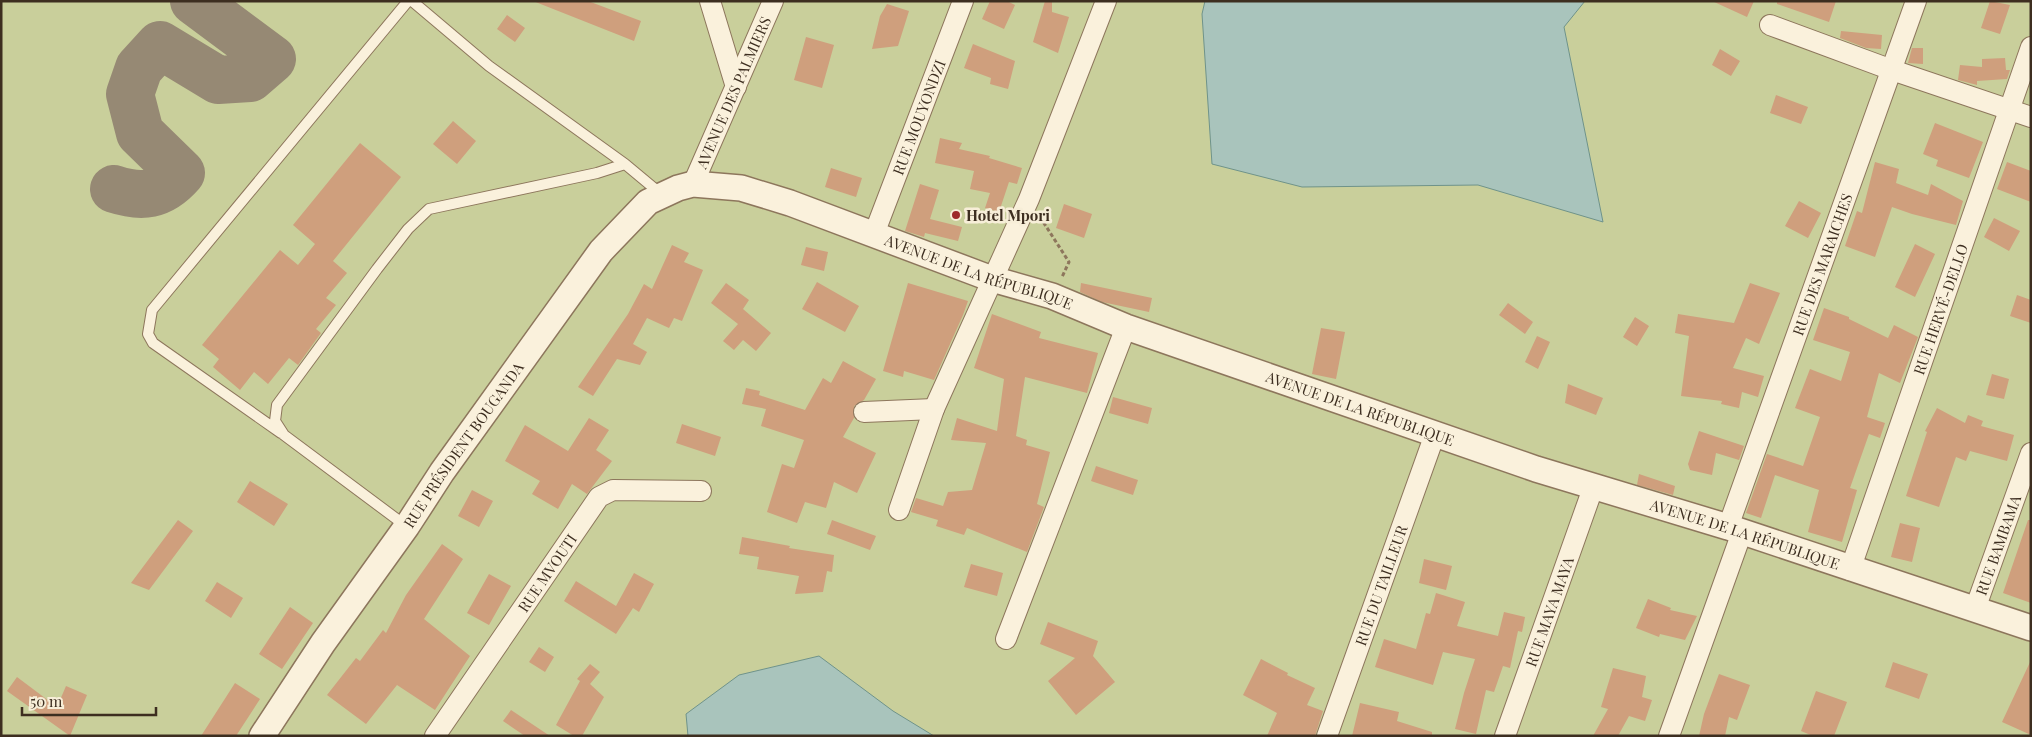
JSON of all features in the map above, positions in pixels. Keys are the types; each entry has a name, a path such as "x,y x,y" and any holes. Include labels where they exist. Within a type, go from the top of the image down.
{"street":[{"path":"710,1 736,86"},
{"name":"AVENUE DES PALMIERS","path":"693,184 772,1"},
{"name":"RUE MOUYONDZI","path":"874,234 963,1"},
{"path":"898,510 934,409 1029,199 1106,1"},
{"name":"RUE DES MARAICHES","path":"1669,736 1735,530 1916,1"},
{"path":"1770,25 1892,70 2031,117"},
{"name":"RUE HERVÉ-DELLO","path":"1850,570 2031,47"},
{"name":"AVENUE DE LA RÉPUBLIQUE","path":"693,184 716,184 741,188 874,234 992,279 1052,296 1126,327 1593,488 1735,530 1850,570 2031,628"},
{"name":"RUE PRÉSIDENT BOUGANDA","path":"268,734 323,643 442,472 601,251 648,202 662,194 693,184"},
{"path":"1006,639 1126,327"},
{"path":"864,412 934,409"},
{"name":"RUE DU TAILLEUR","path":"1327,736 1435,434"},
{"name":"RUE BAMBAMA","path":"1976,609 2031,453"},
{"name":"RUE MAYA MAYA","path":"1505,736 1593,488"},
{"name":"RUE MVOUTI","path":"435,736 599,497 613,490 701,491"}],"lane":[{"path":"406,526 284,435 231,400 153,343 148,334 152,310 408,1"},
{"path":"412,1 489,66 625,164 662,194"},
{"path":"284,435 275,421 278,405 377,269 408,229 429,209 597,173 625,164"}],"path":[{"path":"1029,199 1069,262 1052,296"}],"green space":[{"path":"1,1 2031,1 2031,736 1,736"}],"water":[{"path":"1205,1 1585,1 1564,27 1603,222 1478,185 1302,187 1212,164 1202,14"},
{"path":"819,656 893,711 934,736 688,736 686,714 739,675"}],"building":[{"path":"533,1 588,1 641,21 634,41"},
{"path":"990,1 1007,1 1015,5 1004,29 982,19"},
{"path":"1045,1 1052,1 1052,12 1069,17 1058,53 1033,42"},
{"path":"1712,1 1754,1 1747,17"},
{"path":"1777,1 1836,1 1829,22 1777,4"},
{"path":"1990,1 2010,5 2000,34 1981,28"},
{"path":"887,4 909,11 898,46 872,49 880,16"},
{"path":"507,15 525,28 515,42 497,29"},
{"path":"1841,31 1882,35 1881,49 1866,48 1840,38"},
{"path":"806,37 834,45 822,88 794,80"},
{"path":"973,44 1015,61 1008,89 990,84 991,78 964,68"},
{"path":"1912,48 1923,48 1923,64 1908,63"},
{"path":"1720,49 1740,61 1731,76 1712,65"},
{"path":"2005,58 2006,70 2010,70 2007,79 1977,81 1977,85 1958,80 1960,65 1982,67 1982,59"},
{"path":"1776,95 1808,107 1801,124 1770,113"},
{"path":"453,121 476,141 457,164 433,144"},
{"path":"1935,123 1983,142 1969,178 1936,166 1938,160 1923,154"},
{"path":"940,138 962,143 959,149 990,156 989,158 1022,168 1017,184 1009,182 999,212 985,208 990,193 970,189 974,171 935,163"},
{"path":"360,143 401,177 333,261 347,273 326,298 336,305 316,329 321,333 298,365 289,358 268,384 254,372 240,390 213,367 219,359 202,345 280,250 298,265 315,244 293,225"},
{"path":"1875,162 1899,169 1896,183 1928,195 1931,184 1963,201 1956,225 1892,207 1875,257 1845,246 1857,211 1862,213"},
{"path":"2007,162 2031,171 2031,202 1997,189"},
{"path":"831,168 862,178 856,197 825,187"},
{"path":"920,184 939,190 930,219 962,227 958,241 925,233 924,237 905,231"},
{"path":"1799,201 1821,213 1808,238 1785,226"},
{"path":"1064,204 1092,214 1084,238 1056,228"},
{"path":"1994,218 2020,231 2009,251 1984,237"},
{"path":"1915,244 1935,254 1915,297 1895,287"},
{"path":"672,245 689,253 684,262 703,270 682,321 674,318 669,328 647,318 633,344 647,352 640,365 617,359 593,396 578,387 628,314 644,284 652,289"},
{"path":"806,247 828,252 824,271 801,265"},
{"path":"817,282 859,306 845,332 802,309"},
{"path":"726,283 749,300 743,309 771,333 756,351 743,340 734,350 723,341 738,324 711,303"},
{"path":"908,283 968,301 934,380 904,371 903,377 883,371"},
{"path":"1081,283 1152,298 1149,312 1102,302 1080,292"},
{"path":"1750,283 1780,293 1759,344 1746,338 1733,368 1764,376 1758,397 1742,392 1739,408 1721,404 1722,401 1681,396 1689,336 1675,333 1678,314 1734,323"},
{"path":"2017,295 2031,300 2031,323 2010,316"},
{"path":"1508,303 1533,322 1525,334 1499,315"},
{"path":"1824,308 1849,317 1849,319 1888,338 1894,325 1918,337 1900,383 1879,373 1867,417 1885,423 1880,438 1869,434 1850,488 1857,490 1842,542 1808,532 1819,490 1775,475 1761,518 1746,513 1767,454 1803,466 1820,417 1795,408 1810,369 1841,381 1850,352 1813,340"},
{"path":"992,314 1041,332 1039,338 1098,353 1087,393 1025,377 1016,436 1027,440 1026,445 1050,452 1037,504 1044,507 1027,552 967,528 964,535 936,526 938,520 911,512 916,498 943,506 948,492 972,490 986,443 951,440 957,418 997,431 1004,379 974,368"},
{"path":"1635,317 1649,326 1637,346 1623,337"},
{"path":"1321,328 1345,332 1336,379 1312,374"},
{"path":"1537,336 1550,342 1538,369 1525,362"},
{"path":"843,361 876,379 864,400 854,406 854,418 843,437 876,453 857,493 834,482 826,508 805,502 797,523 767,512 782,464 794,468 804,440 761,426 766,409 742,404 746,388 760,391 759,395 805,410 823,378 831,383"},
{"path":"1992,374 2009,379 2004,399 1986,395"},
{"path":"1568,384 1603,398 1596,415 1565,403"},
{"path":"1113,397 1152,408 1148,424 1109,413"},
{"path":"1937,408 1965,423 1968,415 1983,421 1981,426 2014,435 2007,461 1970,451 1966,461 1956,457 1939,507 1906,496 1927,432 1925,431"},
{"path":"589,418 609,430 596,450 612,461 587,494 572,484 558,509 532,494 540,481 505,461 525,425 568,451"},
{"path":"682,424 721,437 715,456 676,443"},
{"path":"1699,431 1744,446 1739,460 1716,453 1712,475 1690,470 1688,464"},
{"path":"1096,466 1138,480 1133,495 1091,481"},
{"path":"1639,474 1675,486 1673,495 1637,485"},
{"path":"250,481 288,504 274,526 237,502"},
{"path":"472,490 493,501 479,527 458,516"},
{"path":"178,520 193,531 149,590 131,583"},
{"path":"832,520 876,536 870,550 827,534"},
{"path":"2028,520 2031,520 2031,603 2003,593"},
{"path":"1900,523 1920,528 1912,562 1891,557"},
{"path":"742,537 790,546 789,548 834,555 832,572 827,571 823,592 795,594 799,576 757,569 759,557 739,554"},
{"path":"442,544 463,559 424,619 470,656 435,710 397,685 366,724 327,695 356,658 360,661 383,630 386,633 406,595"},
{"path":"1424,559 1452,566 1446,590 1419,583"},
{"path":"971,564 1003,573 997,596 964,587"},
{"path":"634,573 654,584 639,612 633,608 616,634 564,601 576,581 616,606"},
{"path":"489,574 511,586 489,625 467,613"},
{"path":"217,582 243,598 231,618 205,601"},
{"path":"1436,593 1465,602 1457,626 1498,636 1504,612 1525,617 1522,632 1518,631 1510,668 1503,666 1494,692 1486,690 1476,734 1455,729 1475,659 1443,652 1433,685 1375,667 1384,639 1416,649 1426,613 1430,614"},
{"path":"1648,599 1671,608 1670,610 1697,616 1685,640 1660,634 1659,637 1636,628"},
{"path":"290,607 313,623 282,669 259,654"},
{"path":"1048,622 1098,641 1093,656 1115,682 1076,715 1048,681 1075,658 1040,644"},
{"path":"539,647 554,657 545,672 529,662"},
{"path":"1261,659 1288,673 1287,675 1315,688 1307,705 1323,711 1315,736 1267,736 1277,713 1243,695"},
{"path":"2031,660 2031,735 2002,722"},
{"path":"1893,662 1928,674 1919,699 1885,687"},
{"path":"590,664 600,672 590,684 604,697 582,736 574,736 556,725 580,681 577,679"},
{"path":"1613,668 1646,676 1642,697 1652,700 1645,721 1629,716 1618,736 1593,736 1608,709 1601,707"},
{"path":"1719,674 1750,685 1737,720 1729,717 1725,736 1699,736 1704,714"},
{"path":"17,677 57,707 66,686 87,695 70,736 7,691"},
{"path":"235,683 260,699 236,736 201,736"},
{"path":"1816,691 1847,702 1834,736 1813,736 1801,731"},
{"path":"1360,703 1399,712 1397,721 1432,732 1432,736 1352,736"},
{"path":"511,710 550,736 525,736 503,721"}],"taxiway":[{"path":"114,189 133,194 150,193 158,191 174,181 181,173 140,133 130,94 139,68 160,45 218,80 250,78 272,59 194,1"}],"place":[{"name":"Hotel Mpori","path":"956,215"}]}
